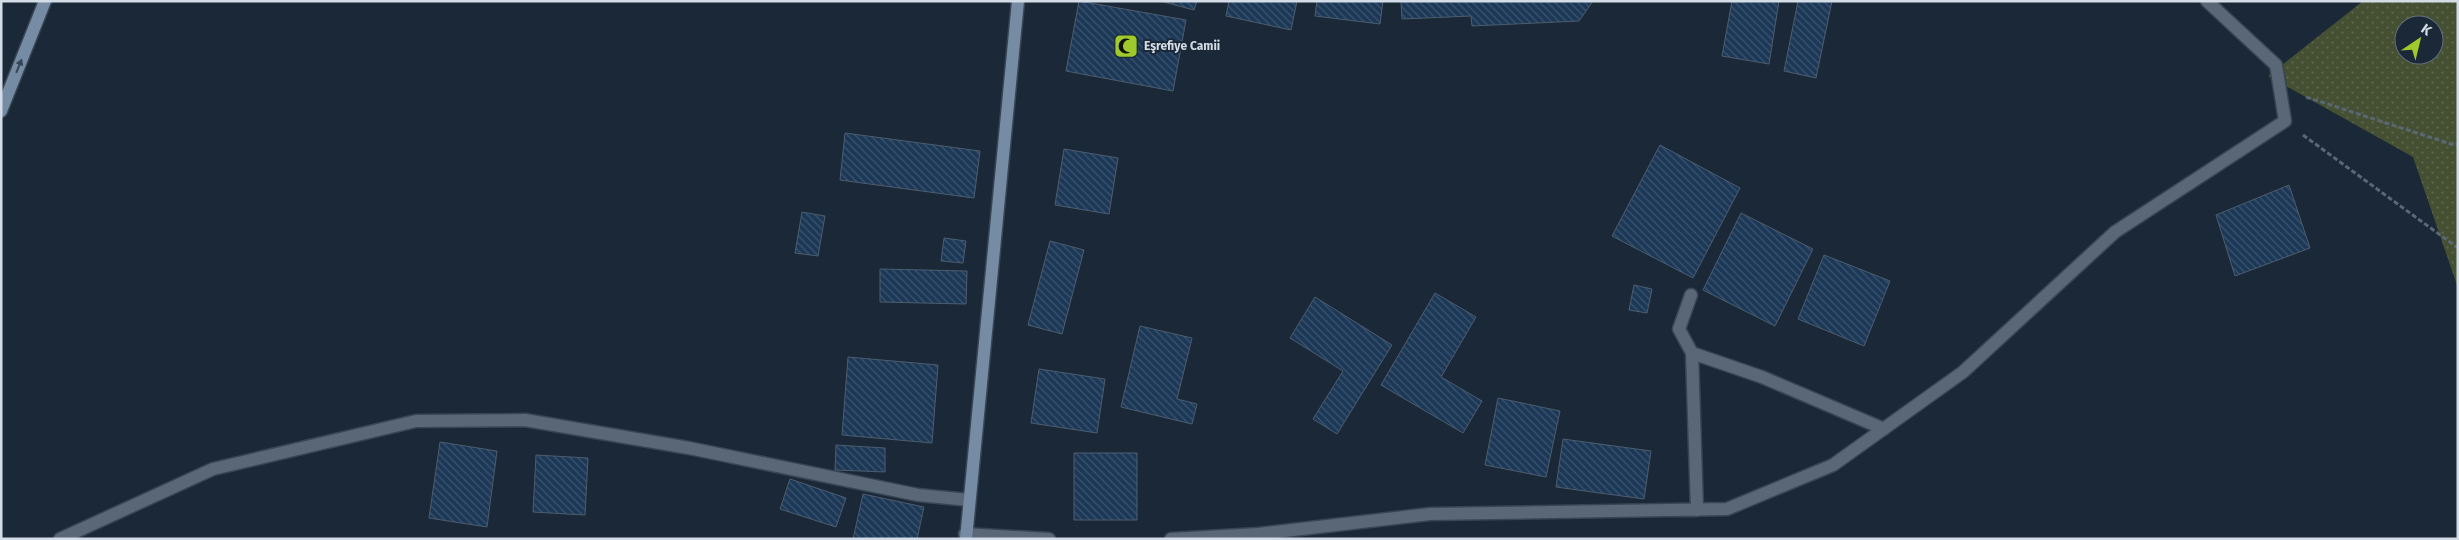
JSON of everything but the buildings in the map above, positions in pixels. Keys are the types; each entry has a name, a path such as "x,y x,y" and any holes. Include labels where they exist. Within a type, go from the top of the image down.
{"street":[{"path":"1,112 45,1"},
{"path":"1018,1 966,537 1049,539"},
{"path":"1171,539 1258,534 1430,514 1727,509 1833,465 1963,372 2115,232 2285,121 2276,65 2207,1"},
{"path":"1691,295 1679,328 1692,353 1697,510"},
{"path":"1692,353 1762,377 1884,429"},
{"path":"60,539 213,469 416,421 525,420 689,448 918,495 969,500"}],"path":[{"path":"2280,89 2454,145 2458,144"},
{"path":"2285,121 2458,248"}],"green space":[{"path":"2363,1 2458,1 2458,288 2413,157 2268,76"}],"place":[{"name":"Eşrefiye Camii","path":"1126,46"}]}
